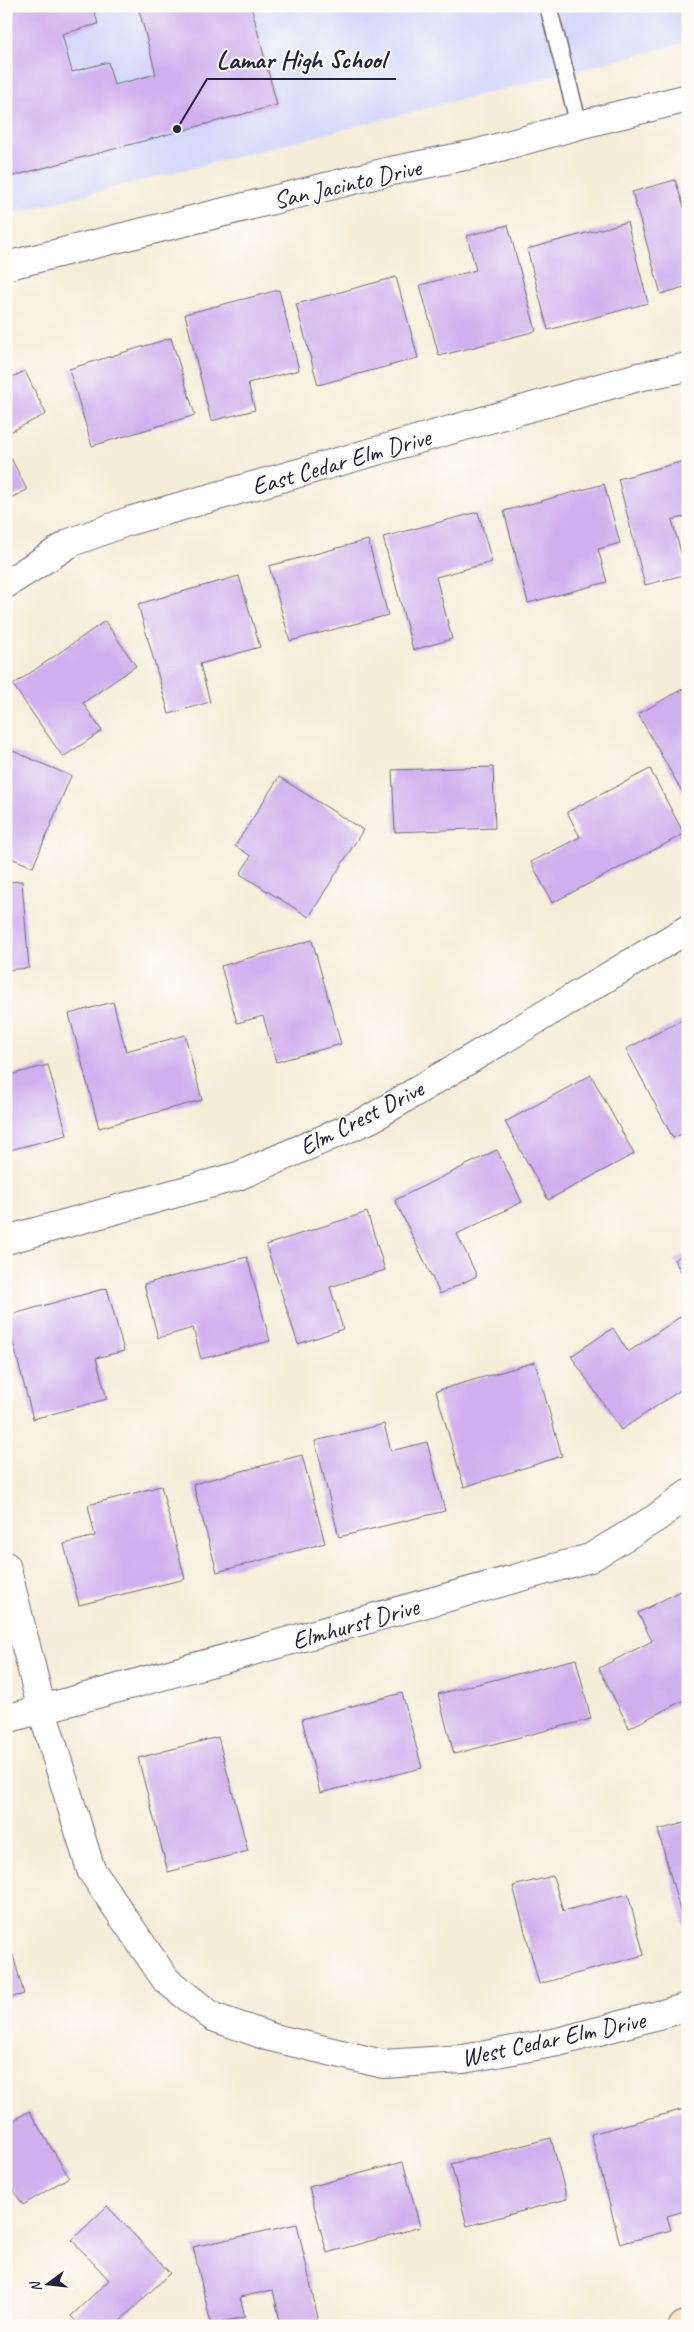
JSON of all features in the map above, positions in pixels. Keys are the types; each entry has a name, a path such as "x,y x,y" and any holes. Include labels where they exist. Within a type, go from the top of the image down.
{"main road":[{"path":"683,2326 688,2324"}],"street":[{"name":"San Jacinto Drive","path":"6,266 386,172 475,154 579,125 688,98"},
{"name":"East Cedar Elm Drive","path":"6,584 72,542 129,522 638,378 688,367"},
{"name":"Elm Crest Drive","path":"6,1240 238,1176 370,1119 688,929"},
{"name":"Elmhurst Drive","path":"6,1719 590,1558 656,1518 688,1494"},
{"name":"West Cedar Elm Drive","path":"6,1566 42,1710 91,1870 166,1980 213,2017 270,2037 383,2064 463,2059 558,2042 688,2007"}],"lane":[{"path":"548,6 579,125"}],"shaded area":[{"path":"6,6 688,6 688,42 6,215"}],"building":[{"path":"6,6 93,6 98,24 62,34 72,72 108,62 114,85 156,74 138,6 251,6 277,105 6,178"},
{"path":"675,180 688,219 688,286 661,294 632,192"},
{"path":"627,222 648,303 548,330 527,249"},
{"path":"508,225 536,331 439,356 420,285 476,270 467,236"},
{"path":"396,277 418,358 318,385 296,304"},
{"path":"279,290 299,370 248,383 255,410 211,421 185,314"},
{"path":"171,338 195,415 92,446 69,369"},
{"path":"25,371 46,414 6,434 6,380"},
{"path":"6,448 27,490 6,500"},
{"path":"688,460 688,516 672,520 687,574 645,585 618,479"},
{"path":"604,484 620,543 598,549 607,582 528,603 504,511"},
{"path":"478,512 492,562 436,577 452,639 413,650 383,537"},
{"path":"368,540 388,615 290,641 269,566"},
{"path":"239,576 260,647 200,664 210,702 169,714 138,604"},
{"path":"105,621 136,666 83,703 102,731 63,757 13,685"},
{"path":"688,686 688,802 638,714"},
{"path":"6,748 71,776 33,867 6,856"},
{"path":"493,767 495,828 395,832 392,770"},
{"path":"650,769 684,834 552,903 531,862 580,837 567,812"},
{"path":"279,777 363,830 309,917 240,874 251,856 235,846"},
{"path":"22,881 29,968 6,970 6,882"},
{"path":"312,940 341,1044 276,1062 263,1016 237,1023 221,966"},
{"path":"113,1002 126,1051 185,1035 202,1100 99,1128 69,1014"},
{"path":"688,1017 688,1131 673,1138 626,1049"},
{"path":"48,1065 67,1135 6,1151 6,1076"},
{"path":"591,1075 634,1154 548,1200 505,1122"},
{"path":"497,1150 522,1202 457,1234 477,1276 440,1294 395,1200"},
{"path":"367,1212 385,1270 330,1287 343,1329 298,1344 266,1245"},
{"path":"688,1252 688,1282 674,1260"},
{"path":"247,1257 270,1341 201,1359 193,1328 158,1338 144,1284"},
{"path":"107,1288 124,1351 96,1358 107,1399 33,1419 6,1316"},
{"path":"683,1315 688,1322 688,1385 621,1430 571,1356 613,1328 628,1352"},
{"path":"535,1362 562,1456 464,1487 436,1391"},
{"path":"384,1424 391,1451 427,1442 445,1511 339,1537 315,1441"},
{"path":"302,1455 325,1543 217,1572 193,1484"},
{"path":"161,1486 185,1579 79,1605 64,1544 95,1536 88,1505"},
{"path":"682,1590 688,1601 688,1698 629,1728 599,1668 652,1641 638,1613"},
{"path":"576,1659 591,1719 454,1754 438,1694"},
{"path":"402,1693 422,1768 320,1793 302,1719"},
{"path":"218,1737 248,1851 168,1872 138,1758"},
{"path":"688,1822 688,1936 687,1936 658,1830"},
{"path":"553,1876 563,1911 628,1894 644,1955 539,1984 513,1886"},
{"path":"12,1952 24,1994 6,1999 6,1954"},
{"path":"688,2108 688,2210 667,2216 671,2230 620,2244 591,2134"},
{"path":"29,2111 69,2177 23,2205 6,2178 6,2125"},
{"path":"551,2138 567,2199 467,2226 451,2164"},
{"path":"403,2162 420,2227 327,2253 309,2187"},
{"path":"107,2206 170,2273 115,2326 80,2326 71,2316 109,2280 72,2240"},
{"path":"297,2224 318,2318 281,2326 273,2290 240,2297 245,2317 211,2324 193,2247"}],"place":[{"name":"Lamar High School","path":"177,129"}]}
